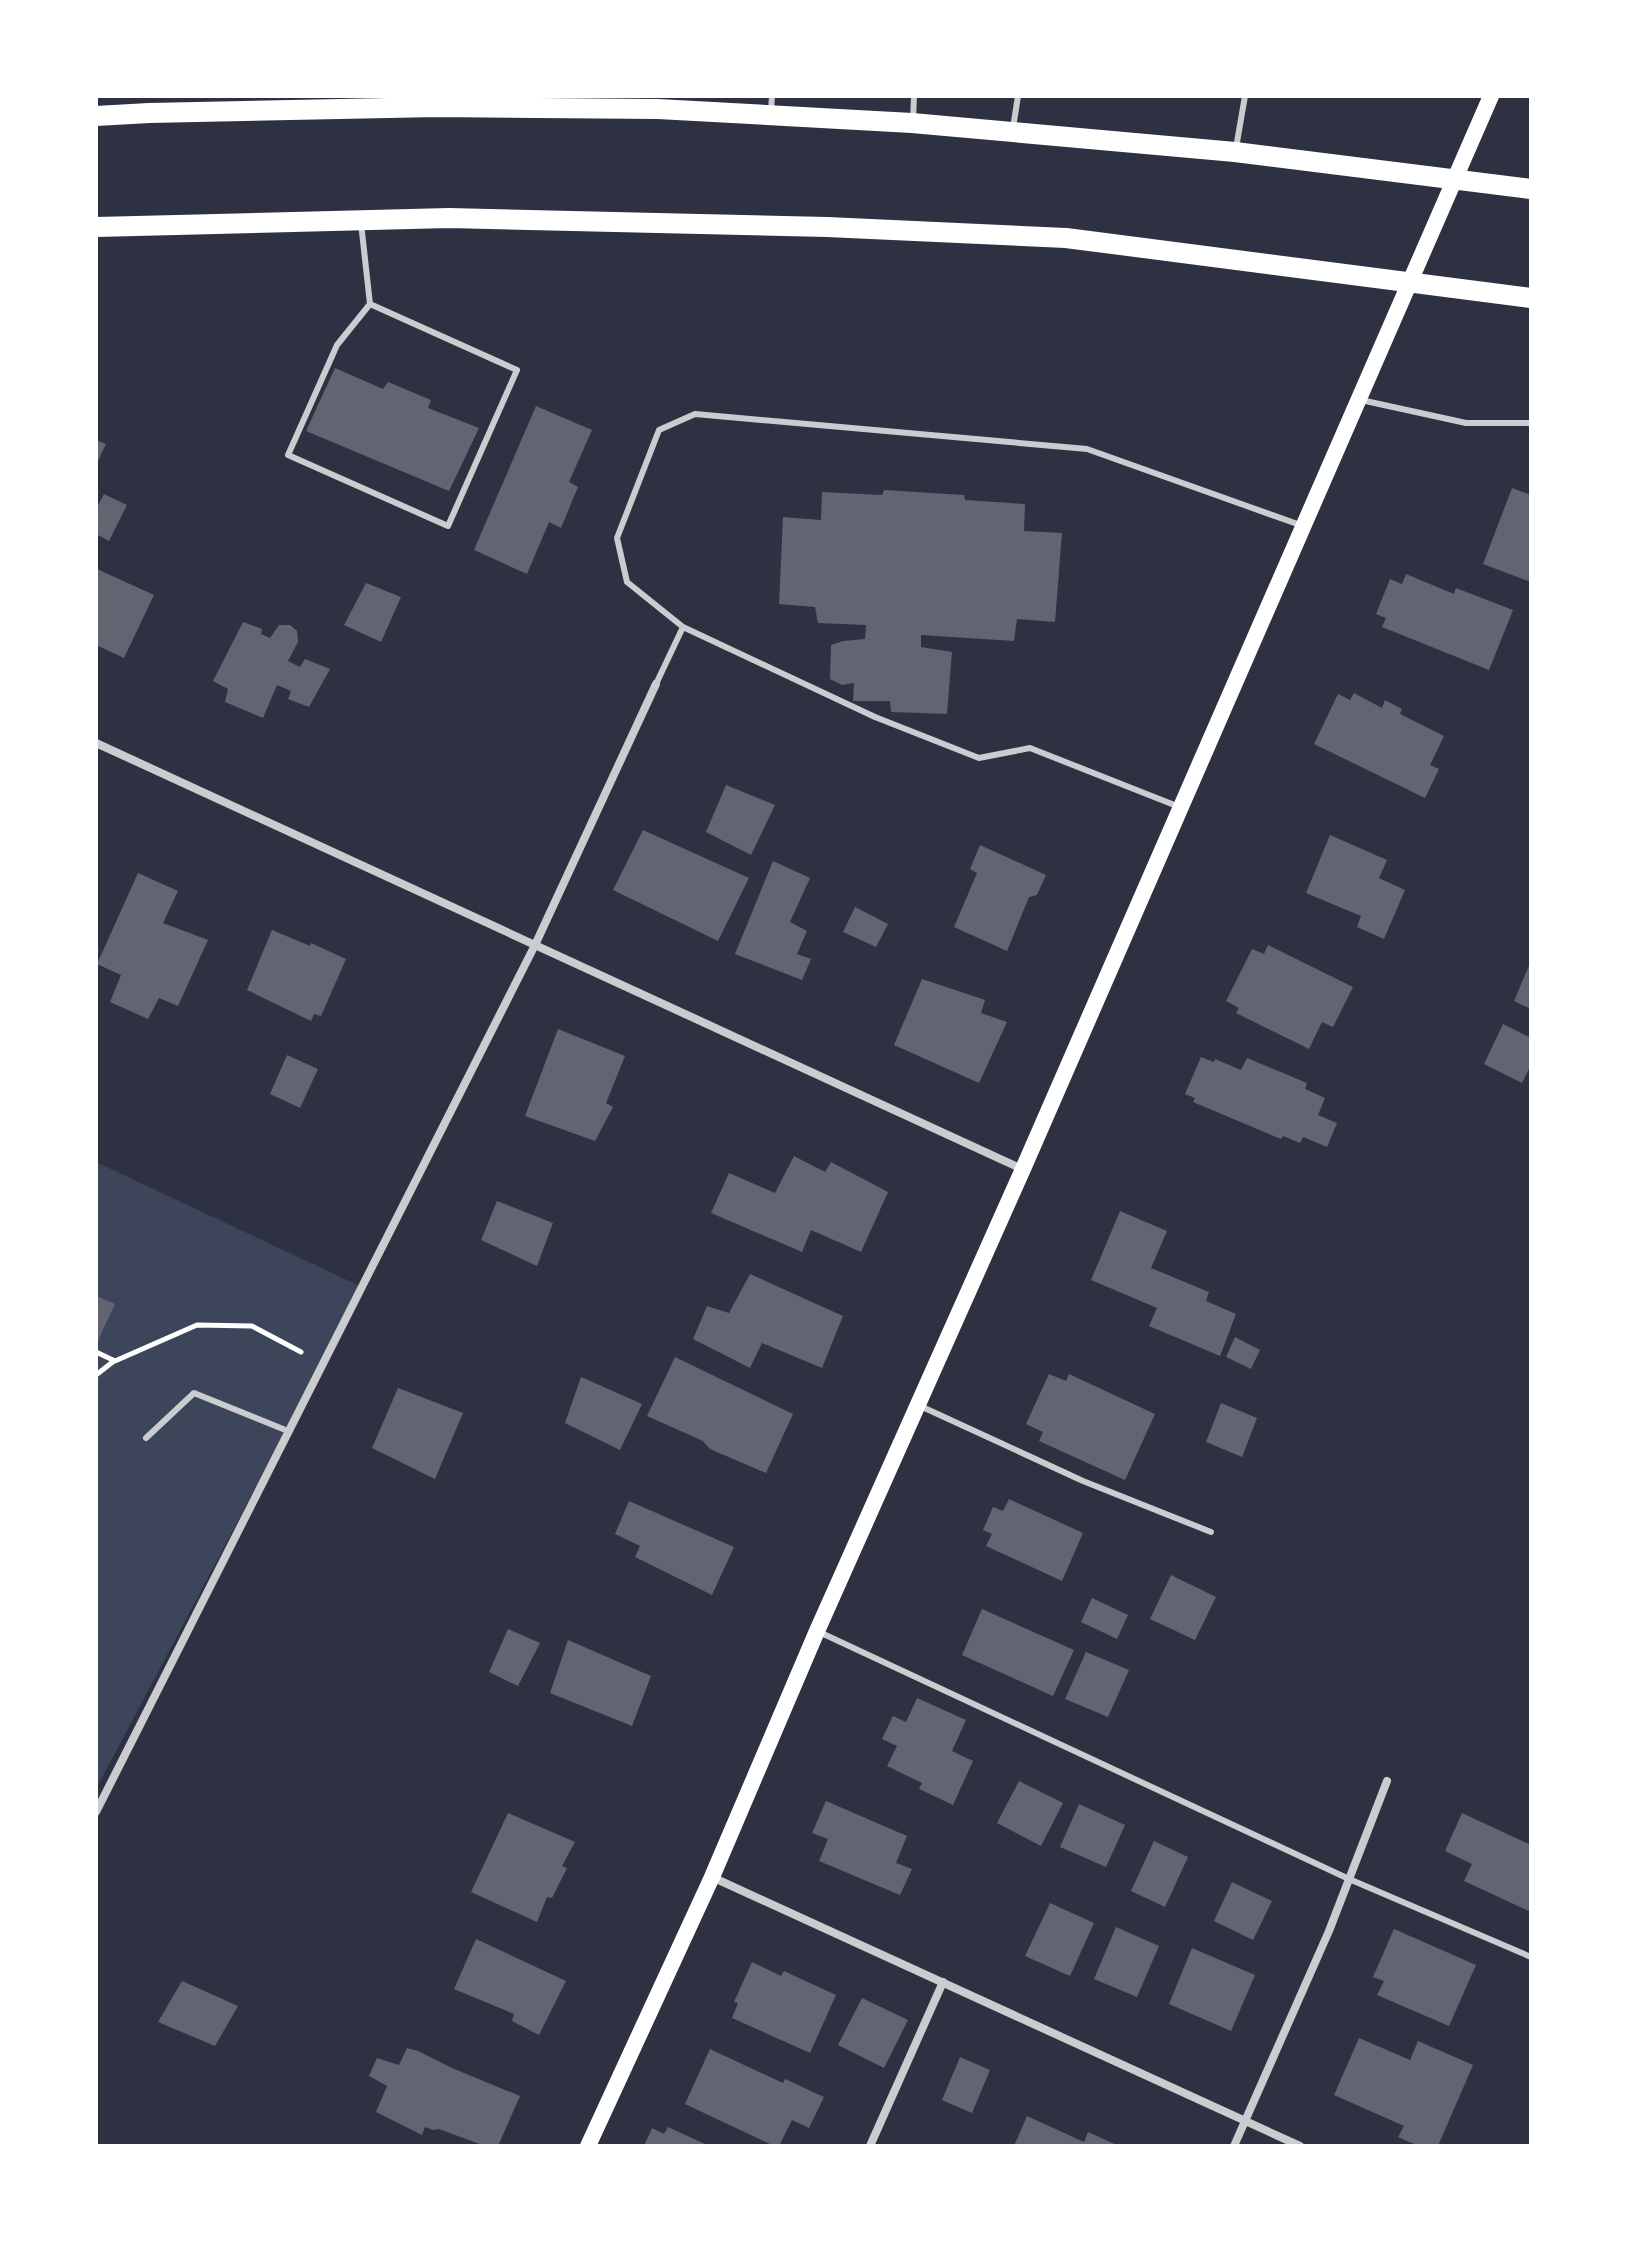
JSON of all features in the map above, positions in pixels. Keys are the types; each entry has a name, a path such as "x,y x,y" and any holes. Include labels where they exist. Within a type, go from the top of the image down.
{"main road":[{"path":"588,2146 712,1877 1491,96"},
{"path":"96,116 288,104 658,109 772,105 912,123 1235,152 1531,189"},
{"path":"96,227 449,218 843,227 1066,238 1531,298"}],"street":[{"path":"96,1812 535,945 656,684"},
{"path":"96,743 1023,1169"},
{"path":"1234,2146 1329,1931 1387,1781"},
{"path":"712,1877 1300,2146"},
{"path":"870,2146 943,1982"}],"lane":[{"path":"912,123 914,96"},
{"path":"1013,132 1018,96"},
{"path":"1235,152 1245,96"},
{"path":"361,220 370,304 337,345 288,455 448,526 517,370 370,304"},
{"path":"1358,399 1466,423 1531,423"},
{"path":"1181,808 1030,748 979,758 875,717 683,627 627,582 617,538 659,430 695,414 1087,449 1303,526"},
{"path":"656,684 683,627"},
{"path":"146,1438 194,1393 288,1431"},
{"path":"918,1405 1083,1481 1211,1532"},
{"path":"817,1631 1349,1879 1531,1957"}],"path":[{"path":"96,1375 115,1361 197,1325 252,1326 323,1363"},
{"path":"96,1352 115,1361"}],"shaded area":[{"path":"96,1162 362,1287 96,1789"}],"building":[{"path":"335,368 383,389 388,382 431,400 428,408 479,428 449,491 306,431"},
{"path":"536,406 592,430 569,482 578,487 561,528 549,522 527,574 474,550"},
{"path":"96,440 106,444 96,465"},
{"path":"1512,488 1531,495 1531,582 1483,564"},
{"path":"884,490 964,495 965,500 1025,504 1024,531 1062,533 1055,622 1017,619 1014,641 921,635 921,647 952,652 947,714 891,712 890,701 853,701 854,683 842,685 830,679 831,645 865,639 866,625 818,623 815,607 779,604 783,517 821,520 822,492 882,495"},
{"path":"104,494 127,505 109,541 96,534 96,509"},
{"path":"97,569 154,595 124,658 96,645"},
{"path":"1406,574 1454,594 1456,588 1513,610 1489,670 1382,627 1386,618 1376,614 1390,579 1402,584"},
{"path":"366,583 401,597 381,642 344,625"},
{"path":"243,622 262,629 261,634 270,638 279,625 290,625 297,631 298,642 288,661 300,667 305,659 330,669 309,707 288,699 291,691 277,685 263,718 225,702 228,689 213,681"},
{"path":"1354,693 1382,708 1385,700 1402,709 1400,714 1444,736 1430,765 1439,769 1425,798 1314,744 1338,694 1350,700"},
{"path":"726,785 775,805 751,855 706,832"},
{"path":"643,830 749,878 718,941 613,890"},
{"path":"1330,835 1387,860 1379,878 1405,890 1384,939 1357,927 1361,916 1306,893"},
{"path":"980,845 1046,875 1037,895 1029,897 1007,951 954,927 977,873 970,869"},
{"path":"773,861 810,878 790,922 807,931 797,954 811,959 802,980 735,954"},
{"path":"138,873 178,891 163,923 208,940 178,1006 159,998 148,1019 110,1002 121,975 97,964"},
{"path":"855,907 888,924 876,947 843,932"},
{"path":"272,930 346,959 321,1016 314,1014 311,1021 247,990"},
{"path":"1268,945 1353,987 1333,1027 1322,1022 1309,1049 1236,1013 1239,1008 1226,1001 1252,949 1264,954"},
{"path":"1531,961 1531,1009 1514,1001"},
{"path":"922,979 985,1000 981,1013 1007,1022 979,1083 894,1045"},
{"path":"1503,1024 1531,1038 1531,1065 1522,1083 1484,1064"},
{"path":"558,1029 625,1056 606,1103 613,1107 595,1141 525,1116"},
{"path":"287,1055 318,1069 300,1108 270,1094"},
{"path":"1201,1057 1214,1062 1215,1059 1241,1070 1247,1058 1307,1083 1305,1089 1325,1098 1318,1115 1337,1123 1327,1147 1303,1137 1300,1143 1283,1136 1281,1139 1193,1102 1195,1098 1185,1094"},
{"path":"794,1156 825,1172 831,1162 888,1192 861,1252 811,1230 802,1252 711,1213 729,1173 775,1193"},
{"path":"497,1201 553,1223 537,1266 481,1240"},
{"path":"1120,1211 1167,1231 1151,1268 1209,1292 1206,1301 1236,1314 1220,1356 1149,1326 1157,1308 1091,1280"},
{"path":"750,1274 843,1316 822,1368 762,1343 750,1368 693,1339 707,1306 729,1313"},
{"path":"96,1296 115,1304 96,1345"},
{"path":"1235,1337 1260,1350 1251,1369 1226,1357"},
{"path":"675,1357 793,1414 766,1473 710,1449 703,1441 647,1416"},
{"path":"1049,1374 1066,1381 1069,1374 1155,1414 1125,1480 1039,1441 1043,1432 1026,1424"},
{"path":"581,1377 642,1404 620,1450 565,1423"},
{"path":"398,1388 463,1413 435,1479 372,1448"},
{"path":"1221,1403 1257,1418 1242,1457 1206,1442"},
{"path":"1009,1499 1083,1533 1062,1581 986,1546 992,1534 983,1530 993,1507 1003,1511"},
{"path":"629,1501 734,1547 712,1595 635,1557 640,1546 615,1534"},
{"path":"1171,1575 1216,1597 1195,1640 1150,1619"},
{"path":"1092,1598 1128,1615 1117,1639 1081,1622"},
{"path":"982,1609 1074,1650 1053,1696 962,1655"},
{"path":"508,1629 540,1643 518,1686 489,1672"},
{"path":"568,1640 651,1676 632,1726 550,1693"},
{"path":"1086,1652 1129,1670 1108,1717 1065,1699"},
{"path":"917,1698 966,1720 952,1751 973,1761 953,1805 919,1789 922,1783 887,1766 897,1746 882,1739 893,1716 906,1722"},
{"path":"1019,1781 1063,1803 1041,1846 997,1823"},
{"path":"826,1801 907,1836 896,1863 912,1869 900,1895 819,1861 828,1839 812,1833"},
{"path":"1079,1804 1125,1825 1106,1867 1060,1847"},
{"path":"508,1813 575,1842 562,1866 567,1868 552,1898 547,1897 537,1922 471,1892"},
{"path":"1462,1813 1531,1845 1531,1912 1464,1881 1472,1864 1445,1851"},
{"path":"1154,1841 1188,1857 1165,1907 1131,1891"},
{"path":"1232,1882 1272,1901 1253,1940 1214,1921"},
{"path":"1050,1903 1094,1923 1070,1976 1025,1956"},
{"path":"1116,1927 1159,1946 1137,1997 1094,1979"},
{"path":"1394,1929 1476,1965 1449,2026 1377,1995 1384,1981 1373,1977"},
{"path":"476,1939 566,1981 539,2035 512,2021 514,2014 454,1989"},
{"path":"1192,1948 1255,1975 1231,2031 1169,2004"},
{"path":"752,1962 781,1976 784,1971 836,1995 810,2053 732,2018 738,2003 734,2002"},
{"path":"182,1981 238,2006 215,2046 158,2022"},
{"path":"862,1998 908,2020 884,2068 838,2045"},
{"path":"1359,2038 1410,2060 1418,2041 1473,2065 1438,2146 1419,2146 1398,2137 1404,2126 1334,2095"},
{"path":"407,2048 520,2096 498,2146 485,2146 439,2129 425,2127 422,2135 376,2112 387,2086 369,2076 377,2058 399,2065"},
{"path":"710,2049 783,2083 785,2079 824,2097 809,2128 792,2120 779,2146 774,2146 685,2104"},
{"path":"960,2057 990,2070 972,2113 942,2100"},
{"path":"1027,2116 1084,2142 1088,2132 1119,2146 1014,2146"},
{"path":"668,2127 705,2144 644,2146 652,2128 664,2134"}]}
